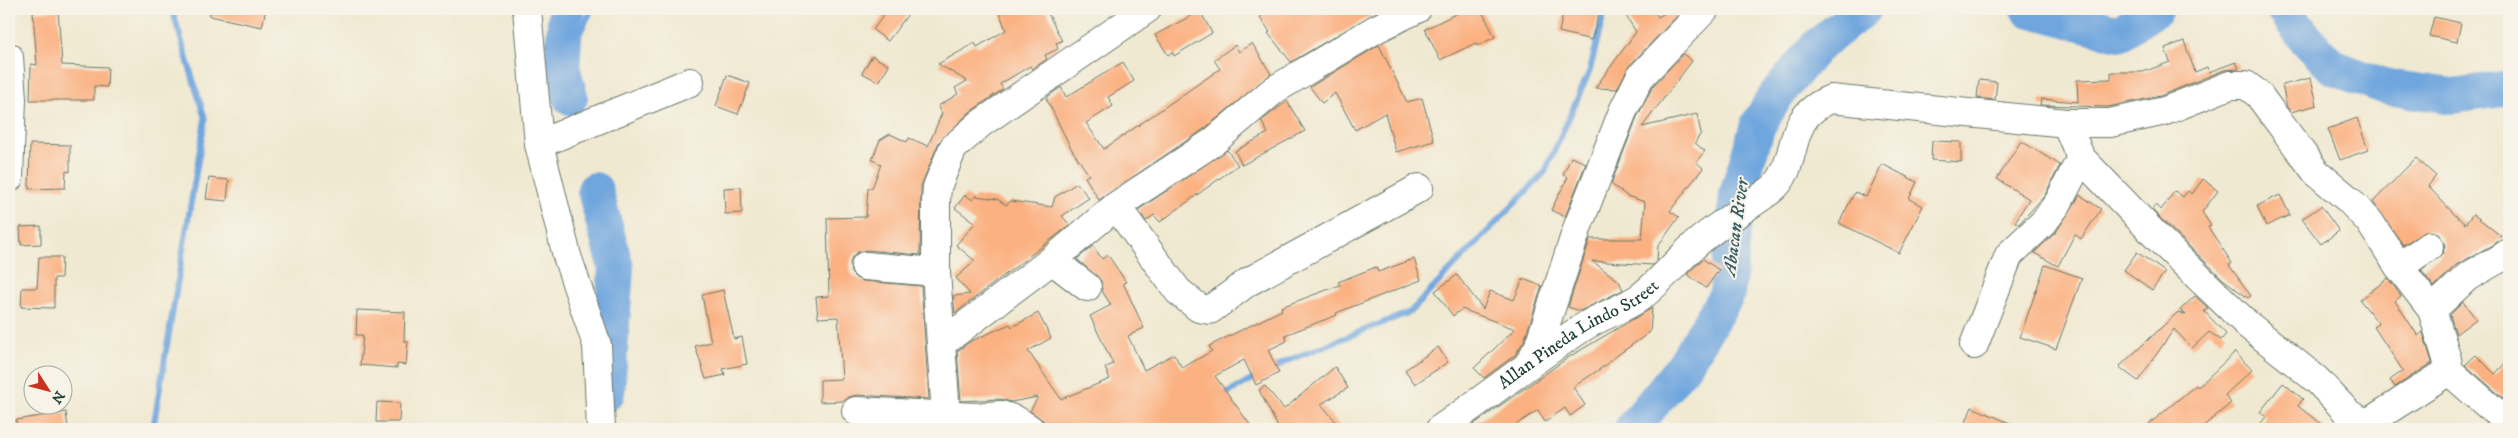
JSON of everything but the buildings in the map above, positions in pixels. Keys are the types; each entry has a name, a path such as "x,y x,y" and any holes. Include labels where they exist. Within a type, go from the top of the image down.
{"street":[{"path":"527,9 539,144 567,256 597,345 601,429"},
{"path":"947,423 936,272 937,187 954,148 980,124 1147,9"},
{"path":"942,344 1052,260 1116,206 1214,142 1274,90 1376,29 1417,9"},
{"path":"1529,363 1538,348 1578,226 1623,111 1640,77 1705,9"},
{"path":"9,57 12,99 9,178"},
{"path":"539,144 690,82"},
{"name":"Allan Pineda Lindo Street","path":"1440,429 1529,363 1586,326 1627,306 1642,296 1710,233 1764,195 1782,178 1797,129 1804,118 1812,109 1831,99 2066,123 2110,123 2165,111 2230,85 2246,85 2258,94 2316,172 2348,199 2369,221 2399,267"},
{"path":"2066,123 2081,158 2159,239 2241,318 2317,380 2356,419 2369,422 2449,371"},
{"path":"1974,345 2009,255 2043,223 2058,203 2081,158"},
{"path":"1116,206 1178,291 1198,308 1210,310 1248,282 1420,188"},
{"path":"2429,246 2399,267 2432,310 2448,359 2449,371 2506,414"},
{"path":"2432,310 2467,277 2509,253"},
{"path":"1052,260 1087,287"},
{"path":"865,266 936,272"},
{"path":"856,411 947,423 1001,415 1016,420 1030,429"}],"waterway":[{"path":"153,429 205,119 172,9"},
{"path":"566,9 562,67 570,97"},
{"path":"562,67 592,9"},
{"path":"1269,371 1289,360 1410,312 1545,172 1590,70 1605,9"},
{"name":"Abacan River","path":"1632,429 1684,365 1727,294 1737,194 1758,125 1777,94 1815,48 1864,9"},
{"name":"Abacan River","path":"2028,9 2119,33 2156,9"},
{"name":"Abacan River","path":"2283,9 2307,40 2333,67 2386,87 2453,96 2509,88"},
{"path":"595,190 616,268 607,393"},
{"path":"1221,397 1260,375"}]}
